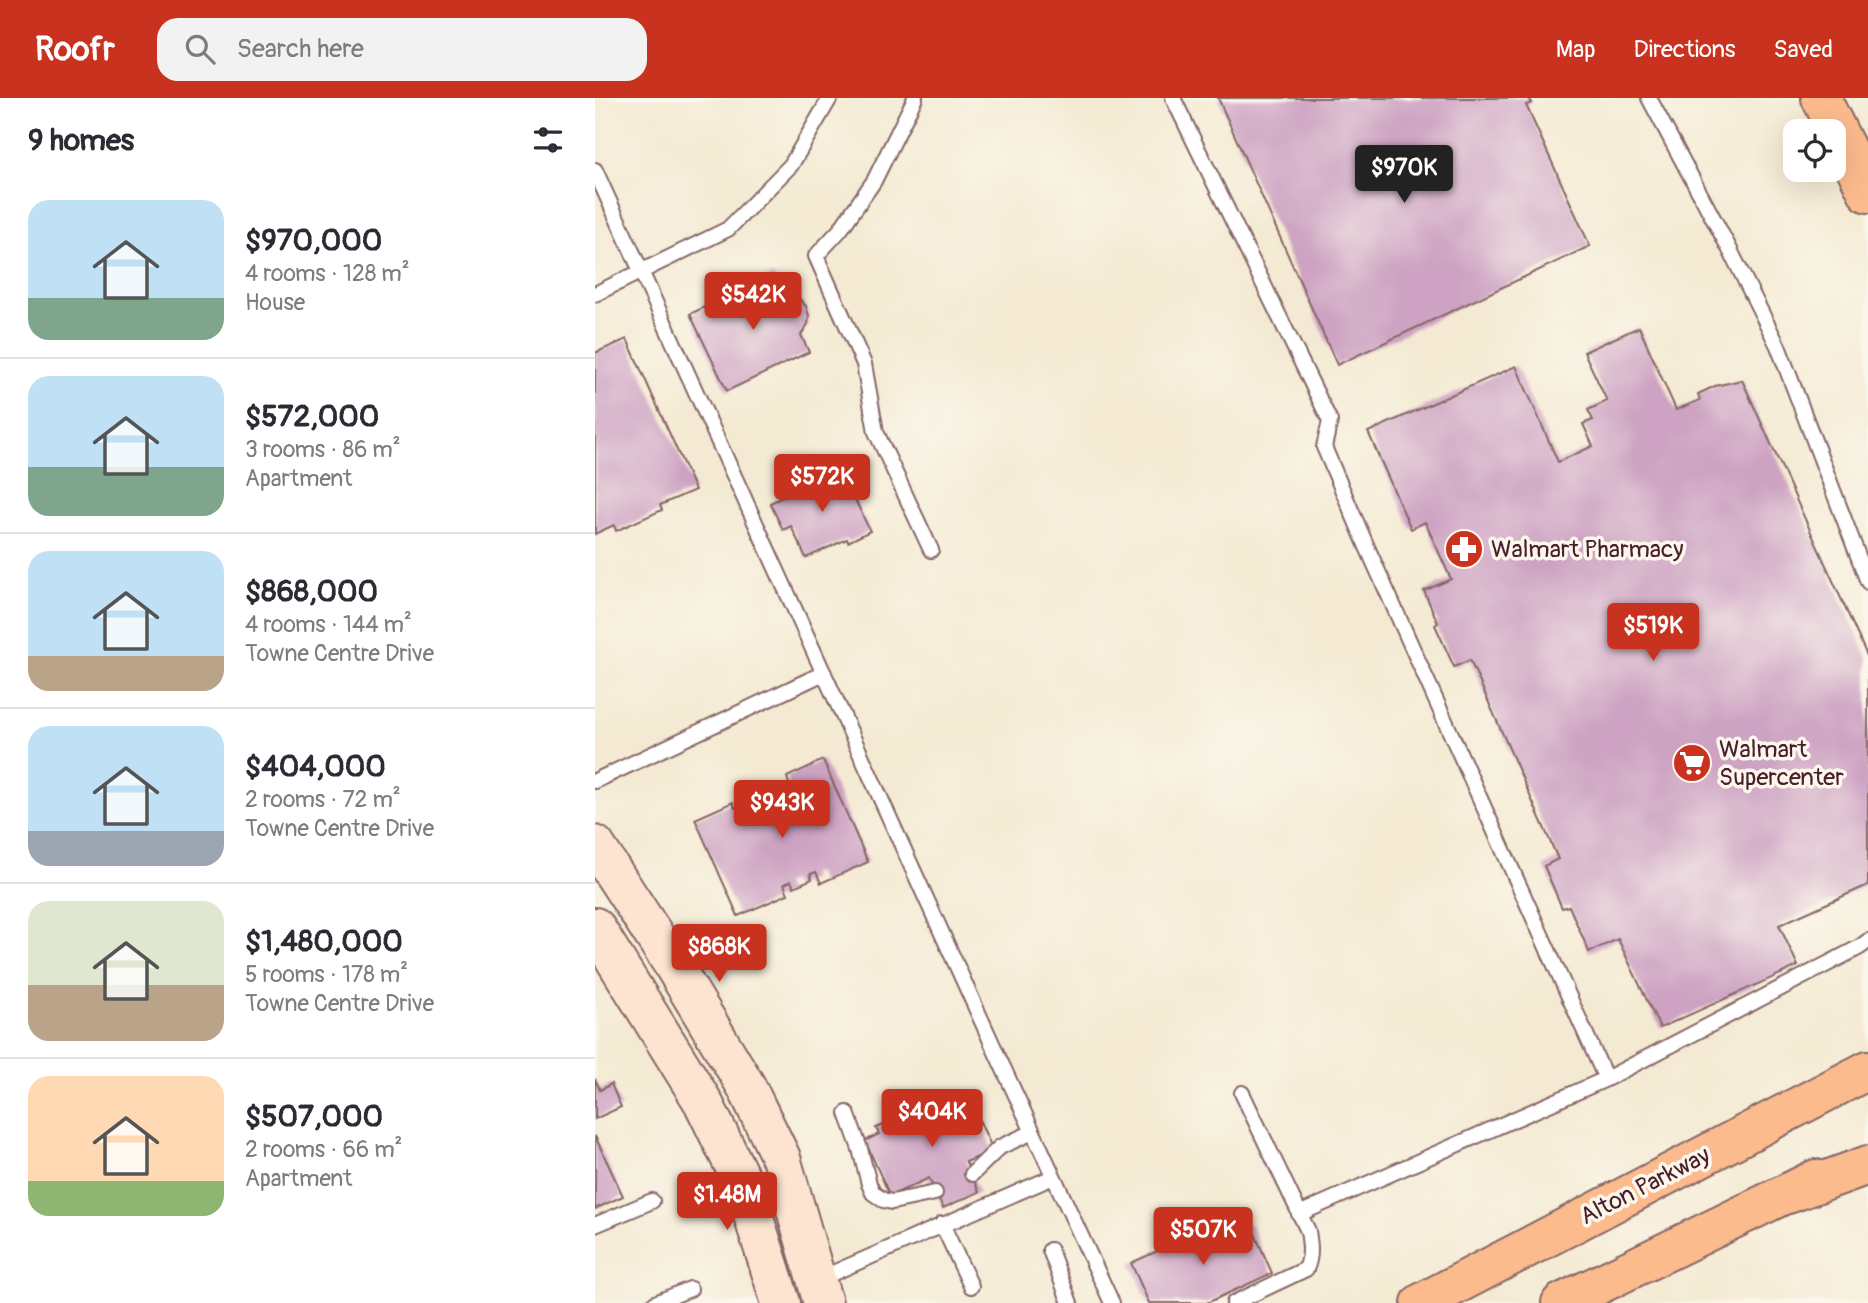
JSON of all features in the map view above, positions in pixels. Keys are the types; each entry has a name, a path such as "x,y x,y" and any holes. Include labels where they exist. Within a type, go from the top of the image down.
{"main road":[{"path":"1821,98 1868,193"},
{"path":"595,845 672,962 746,1086 781,1158 820,1292"},
{"path":"595,927 703,1102 743,1184 781,1303"},
{"name":"Alton Parkway","path":"1421,1303 1868,1070"},
{"path":"1561,1303 1868,1153"},
{"path":"1788,1194 1868,1165"}],"lane":[{"path":"595,294 728,229 791,165 829,98"},
{"path":"915,98 874,181 840,230 816,256 864,364 876,432 931,550"},
{"path":"1173,98 1330,421 1324,447 1357,526 1606,1079"},
{"path":"1649,98 1778,346 1868,582"},
{"path":"595,170 1112,1303"},
{"path":"595,781 824,673"},
{"path":"1299,1214 1606,1079 1868,941"},
{"path":"1234,1303 1306,1269 1310,1261 1308,1231 1242,1093"},
{"path":"846,1113 873,1193 883,1200 893,1202 935,1193"},
{"path":"972,1174 1000,1147 1033,1132"},
{"path":"820,1292 943,1224 1053,1177"},
{"path":"595,1225 652,1201"},
{"path":"943,1224 971,1286"},
{"path":"1050,1250 1070,1303"},
{"path":"655,1303 690,1289"}],"building":[{"path":"1218,98 1529,98 1532,103 1526,105 1590,246 1337,365"},
{"path":"773,275 782,294 799,299 806,306 808,324 801,335 809,352 727,391 690,314"},
{"name":"Walmart Supercenter","path":"1639,327 1676,410 1700,400 1698,394 1715,386 1742,380 1868,658 1868,885 1779,925 1798,966 1660,1028 1618,939 1589,952 1569,906 1562,908 1544,866 1558,859 1470,660 1454,667 1435,625 1438,623 1424,591 1451,579 1425,522 1411,529 1368,432 1516,366 1558,462 1593,446 1583,424 1593,420 1588,410 1607,401 1584,352"},
{"path":"627,339 695,490 660,505 662,510 616,531 614,525 595,534 595,353"},
{"path":"841,470 870,531 806,558 791,526 783,530 770,503"},
{"path":"823,760 868,862 821,883 816,872 810,874 812,879 794,887 791,881 784,884 788,894 738,916 695,819 733,802 735,808 789,784 787,777"},
{"path":"595,1079 600,1090 611,1084 621,1107 595,1119"},
{"path":"967,1094 993,1150 966,1162 979,1192 943,1208 929,1178 890,1196 865,1141 879,1134 876,1128 911,1113 909,1109 936,1097 940,1106"},
{"path":"595,1136 623,1196 595,1209"},
{"path":"1239,1220 1242,1227 1250,1223 1272,1273 1207,1303 1149,1303 1131,1263 1173,1244 1175,1249"}],"place":[{"name":"Walmart Pharmacy","path":"1464,549"},
{"name":"Walmart Supercenter","path":"1692,763"}]}
